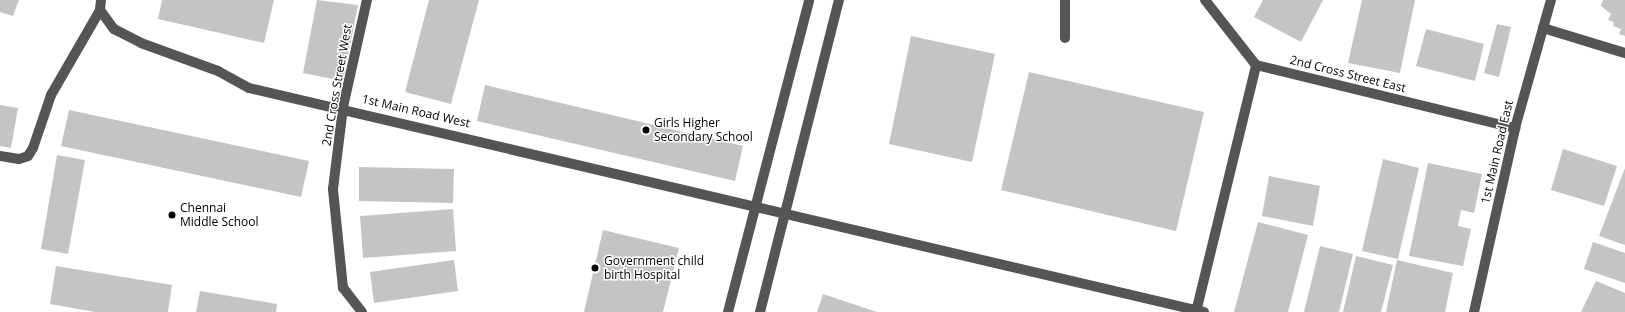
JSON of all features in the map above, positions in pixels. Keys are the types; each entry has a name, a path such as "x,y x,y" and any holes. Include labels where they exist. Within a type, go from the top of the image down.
{"street":[{"name":"2nd Cross Street West","path":"362,312 343,288 333,189 343,107 366,0"},
{"path":"728,312 753,205 808,0"},
{"path":"760,312 839,0"},
{"path":"1065,0 1065,38"},
{"path":"1199,311 1256,65 1205,0"},
{"name":"1st Main Road East","path":"1474,312 1515,128 1551,0"},
{"name":"1st Main Road West","path":"101,5 114,29 141,43 218,71 249,88 343,107 1199,311"},
{"path":"0,156 19,159 28,156 33,148 51,95 101,5"},
{"path":"1543,28 1625,53"},
{"name":"2nd Cross Street East","path":"1256,65 1515,128"}],"building":[{"path":"0,0 19,0 13,16 0,12"},
{"path":"162,0 274,0 264,43 158,19"},
{"path":"317,0 358,5 343,81 303,73"},
{"path":"429,0 479,0 451,104 405,92"},
{"path":"1263,0 1323,0 1301,42 1254,17"},
{"path":"1362,0 1415,0 1400,73 1348,63"},
{"path":"1603,0 1625,0 1625,36 1619,34 1621,29 1613,26 1614,22 1608,20 1611,14 1601,6"},
{"path":"1497,24 1511,27 1499,77 1484,73"},
{"path":"1426,29 1484,44 1475,81 1416,66"},
{"path":"911,36 995,54 972,162 889,144"},
{"path":"1029,72 1204,112 1176,231 1001,190"},
{"path":"485,85 743,146 735,181 477,121"},
{"path":"0,105 18,108 11,148 0,146"},
{"path":"69,110 309,161 301,197 61,146"},
{"path":"1563,149 1617,166 1604,206 1551,190"},
{"path":"57,155 85,160 68,254 41,249"},
{"path":"1383,159 1419,168 1398,259 1362,251"},
{"path":"1428,163 1482,174 1474,213 1461,210 1458,226 1471,229 1463,266 1409,256"},
{"path":"359,167 454,169 453,203 359,201"},
{"path":"1625,168 1625,245 1599,236"},
{"path":"1269,176 1320,186 1313,226 1262,216"},
{"path":"453,209 456,251 363,258 360,216"},
{"path":"1258,222 1308,235 1288,312 1234,312"},
{"path":"603,230 679,248 663,312 584,312"},
{"path":"1593,242 1625,253 1625,283 1584,269"},
{"path":"1320,246 1353,254 1339,312 1304,312"},
{"path":"1356,256 1393,265 1381,312 1343,312"},
{"path":"454,260 458,291 374,303 370,272"},
{"path":"1397,260 1453,273 1445,312 1386,312"},
{"path":"56,266 172,285 168,312 95,312 50,304"},
{"path":"1596,281 1625,293 1625,312 1581,312"},
{"path":"200,291 277,304 276,312 196,312"},
{"path":"823,294 877,312 817,312"}],"place":[{"name":"Girls Higher Secondary School","path":"646,130"},
{"name":"Chennai Middle School","path":"172,215"},
{"name":"Government child birth Hospital","path":"595,268"}]}
